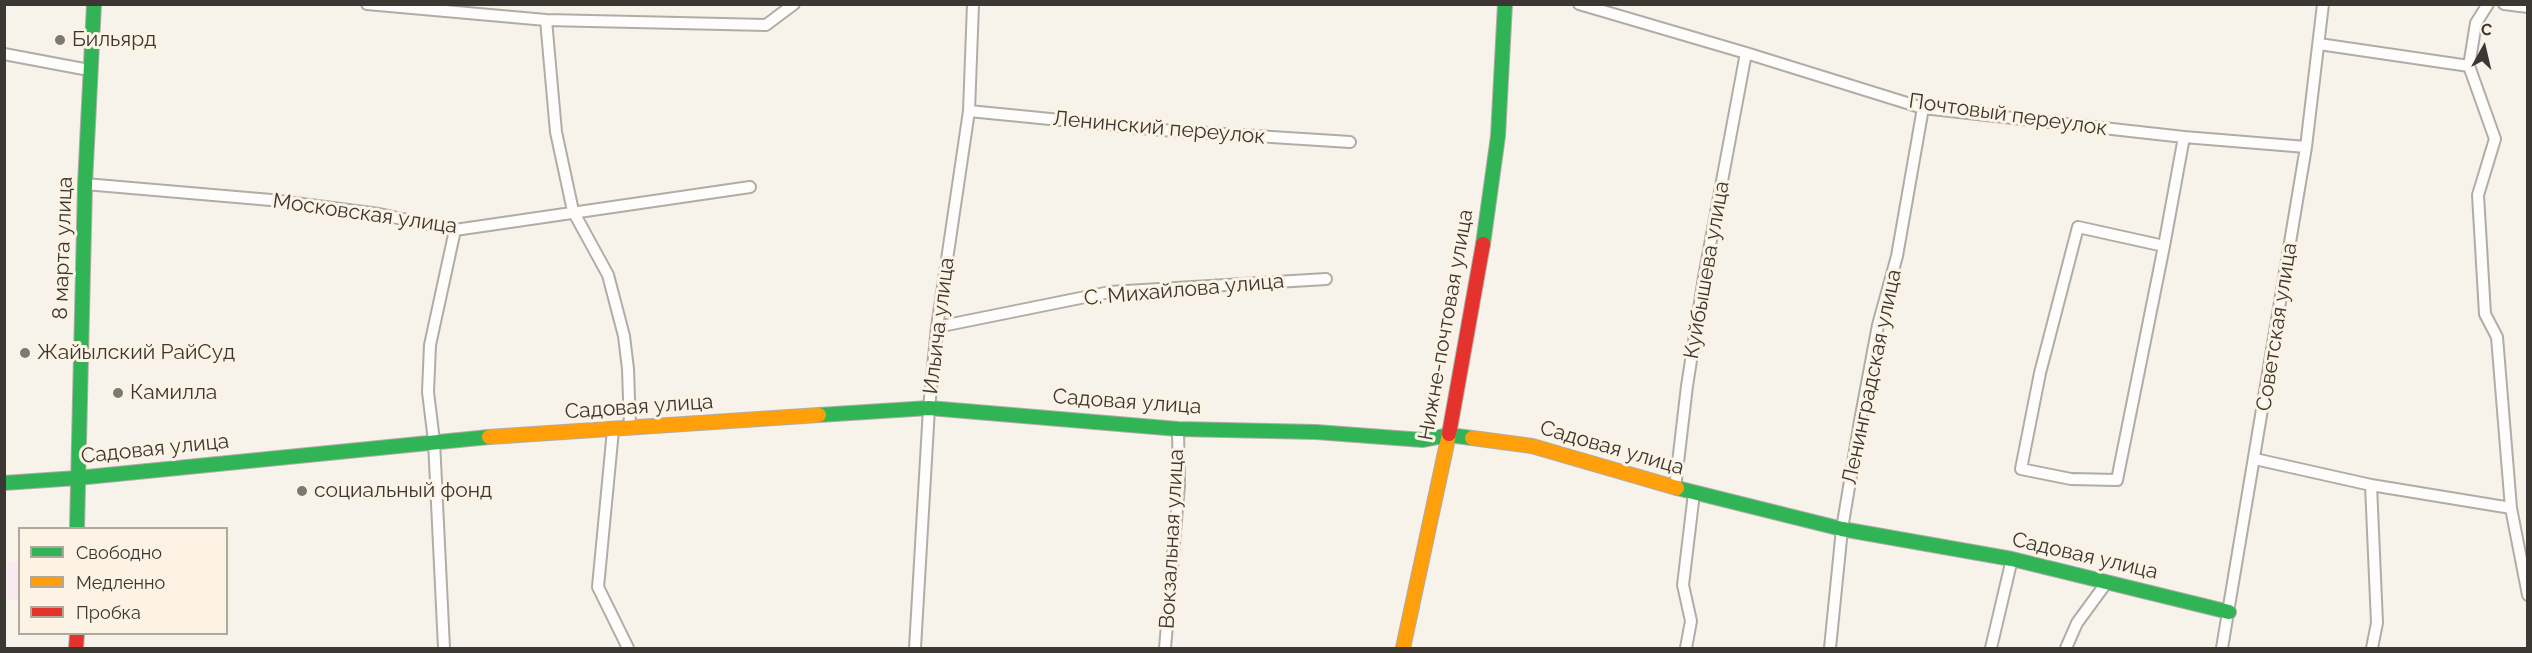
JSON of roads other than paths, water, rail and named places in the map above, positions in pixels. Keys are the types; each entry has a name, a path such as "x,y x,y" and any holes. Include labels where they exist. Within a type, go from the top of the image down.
{"street":[{"name":"8 марта улица","path":"77,527 89,70 94,4"},
{"path":"367,4 546,20 766,26 794,4"},
{"name":"Ильича улица","path":"915,648 929,408 937,327 969,111 973,4"},
{"name":"Нижне-почтовая улица","path":"1403,648 1449,435 1485,231 1498,136 1505,4"},
{"name":"Почтовый переулок","path":"1579,4 1746,52 1923,108 2184,137 2306,147"},
{"name":"Советская улица","path":"2222,648 2306,147 2323,4"},
{"path":"2488,4 2476,23 2469,66 2495,139 2478,195 2485,314 2497,336 2511,508 2528,595"},
{"path":"2504,4 2528,7"},
{"path":"546,20 556,132 573,212 608,275 624,336 628,369 630,428"},
{"path":"2319,44 2469,66"},
{"name":"Куйбышева улица","path":"1675,488 1687,386 1704,277 1746,52"},
{"path":"4,54 89,70"},
{"name":"Ленинградская улица","path":"1830,648 1842,529 1878,325 1897,256 1923,108"},
{"name":"Ленинский переулок","path":"969,111 1162,130 1350,142"},
{"path":"2164,246 2078,227 2040,373 2021,469 2071,479 2117,480 2164,246 2184,137"},
{"name":"Московская улица","path":"86,184 212,193 358,211 455,230 750,187"},
{"path":"444,648 434,441 428,392 430,345 455,230"},
{"name":"С. Михайлова улица","path":"937,327 1110,292 1326,279"},
{"name":"Садовая улица","path":"4,483 77,478 434,441 929,408 1178,429 1316,432 1423,440 1449,435 1532,446 1694,494 1842,529 2012,559 2229,612"},
{"name":"Вокзальная улица","path":"1165,648 1179,485 1178,429"},
{"path":"612,430 598,587 628,648"},
{"path":"2255,459 2371,485 2511,508"},
{"path":"2371,485 2377,623 2372,648"},
{"path":"1686,648 1691,621 1683,585 1694,494"},
{"path":"1990,648 2012,559"},
{"path":"2066,648 2077,622 2108,582"}],"place":[{"name":"Бильярд","path":"60,40"},
{"name":"Жайылский РайСуд","path":"25,353"},
{"name":"Камилла","path":"118,393"},
{"name":"социальный фонд","path":"302,491"}]}
